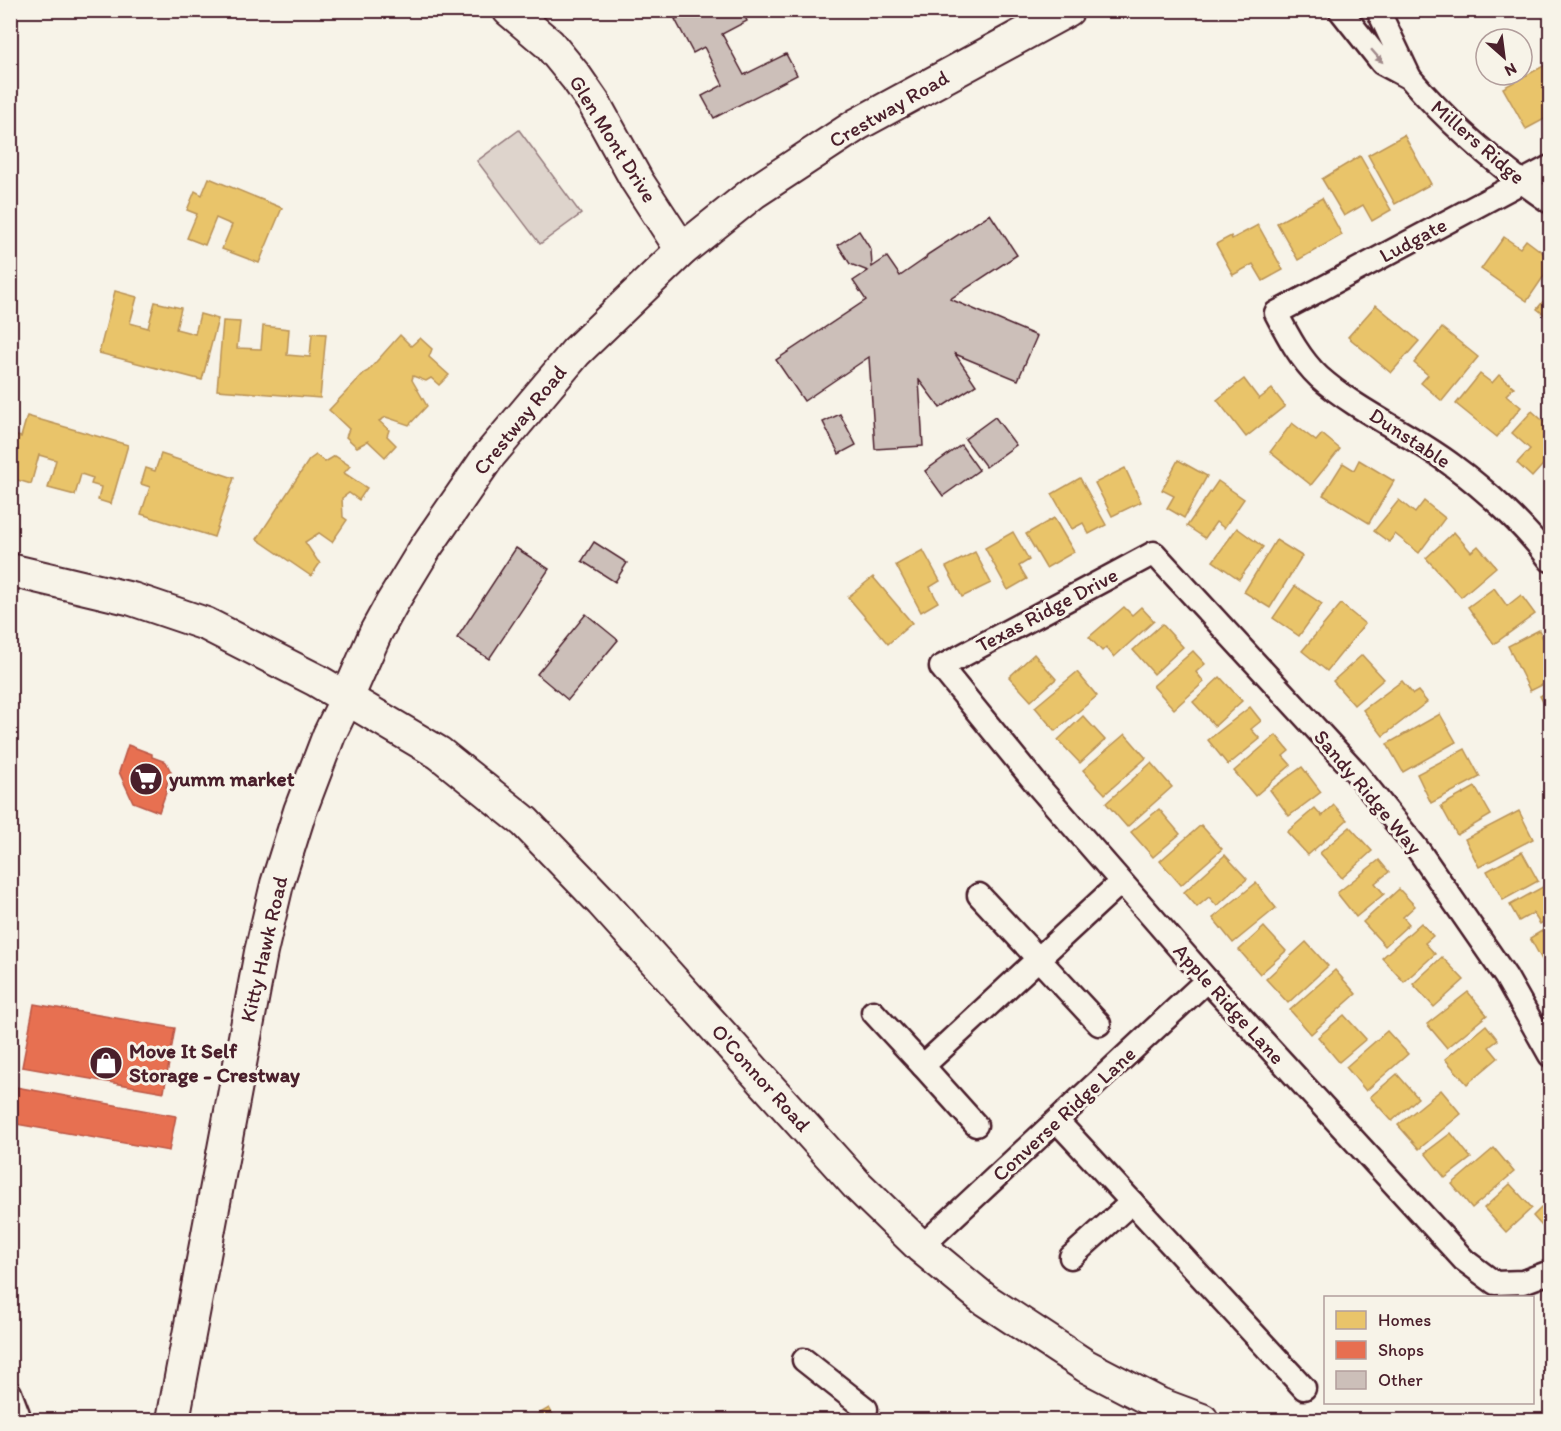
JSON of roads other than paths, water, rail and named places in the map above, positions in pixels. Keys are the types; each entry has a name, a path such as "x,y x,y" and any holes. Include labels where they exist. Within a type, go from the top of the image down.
{"main road":[{"name":"Glen Mont Drive","path":"509,10 549,44 576,77 682,250"},
{"name":"Crestway Road","path":"347,698 376,632 392,603 426,547 488,457 576,352 682,250 753,192 858,124 1068,10"},
{"path":"10,570 132,598 206,624 311,677 347,698"},
{"name":"O'Connor Road","path":"347,698 439,753 525,822 602,902 857,1185 921,1247 984,1299 1086,1366 1160,1404 1203,1420"},
{"name":"Kitty Hawk Road","path":"172,1420 261,952 277,884 300,811 329,735 347,698"}],"street":[{"name":"Millers Ridge","path":"1340,10 1382,63 1410,78"},
{"name":"Millers Ridge","path":"1378,10 1410,78 1432,104 1491,159 1551,202"},
{"name":"Ludgate","path":"1276,313 1551,167"},
{"name":"Dunstable","path":"1276,313 1293,346 1318,376 1338,392 1452,464 1495,501 1551,560"},
{"name":"Texas Ridge Drive","path":"941,667 1154,553"},
{"name":"Sandy Ridge Way","path":"1154,553 1354,770 1419,851 1506,977 1551,1055"},
{"name":"Apple Ridge Lane","path":"941,667 1038,786 1207,980 1464,1260 1495,1283 1523,1282 1551,1272"},
{"path":"923,1066 1121,882"},
{"path":"979,895 1099,1024"},
{"name":"Converse Ridge Lane","path":"921,1247 1207,980"},
{"path":"873,1012 976,1125"},
{"path":"1057,1121 1304,1388"},
{"path":"1071,1257 1132,1202"},
{"path":"804,1360 866,1409"},
{"path":"10,1393 18,1413 18,1420"}],"place":[{"name":"yumm market","path":"146,779"},
{"name":"Move It Self Storage - Crestway","path":"106,1063"}]}
